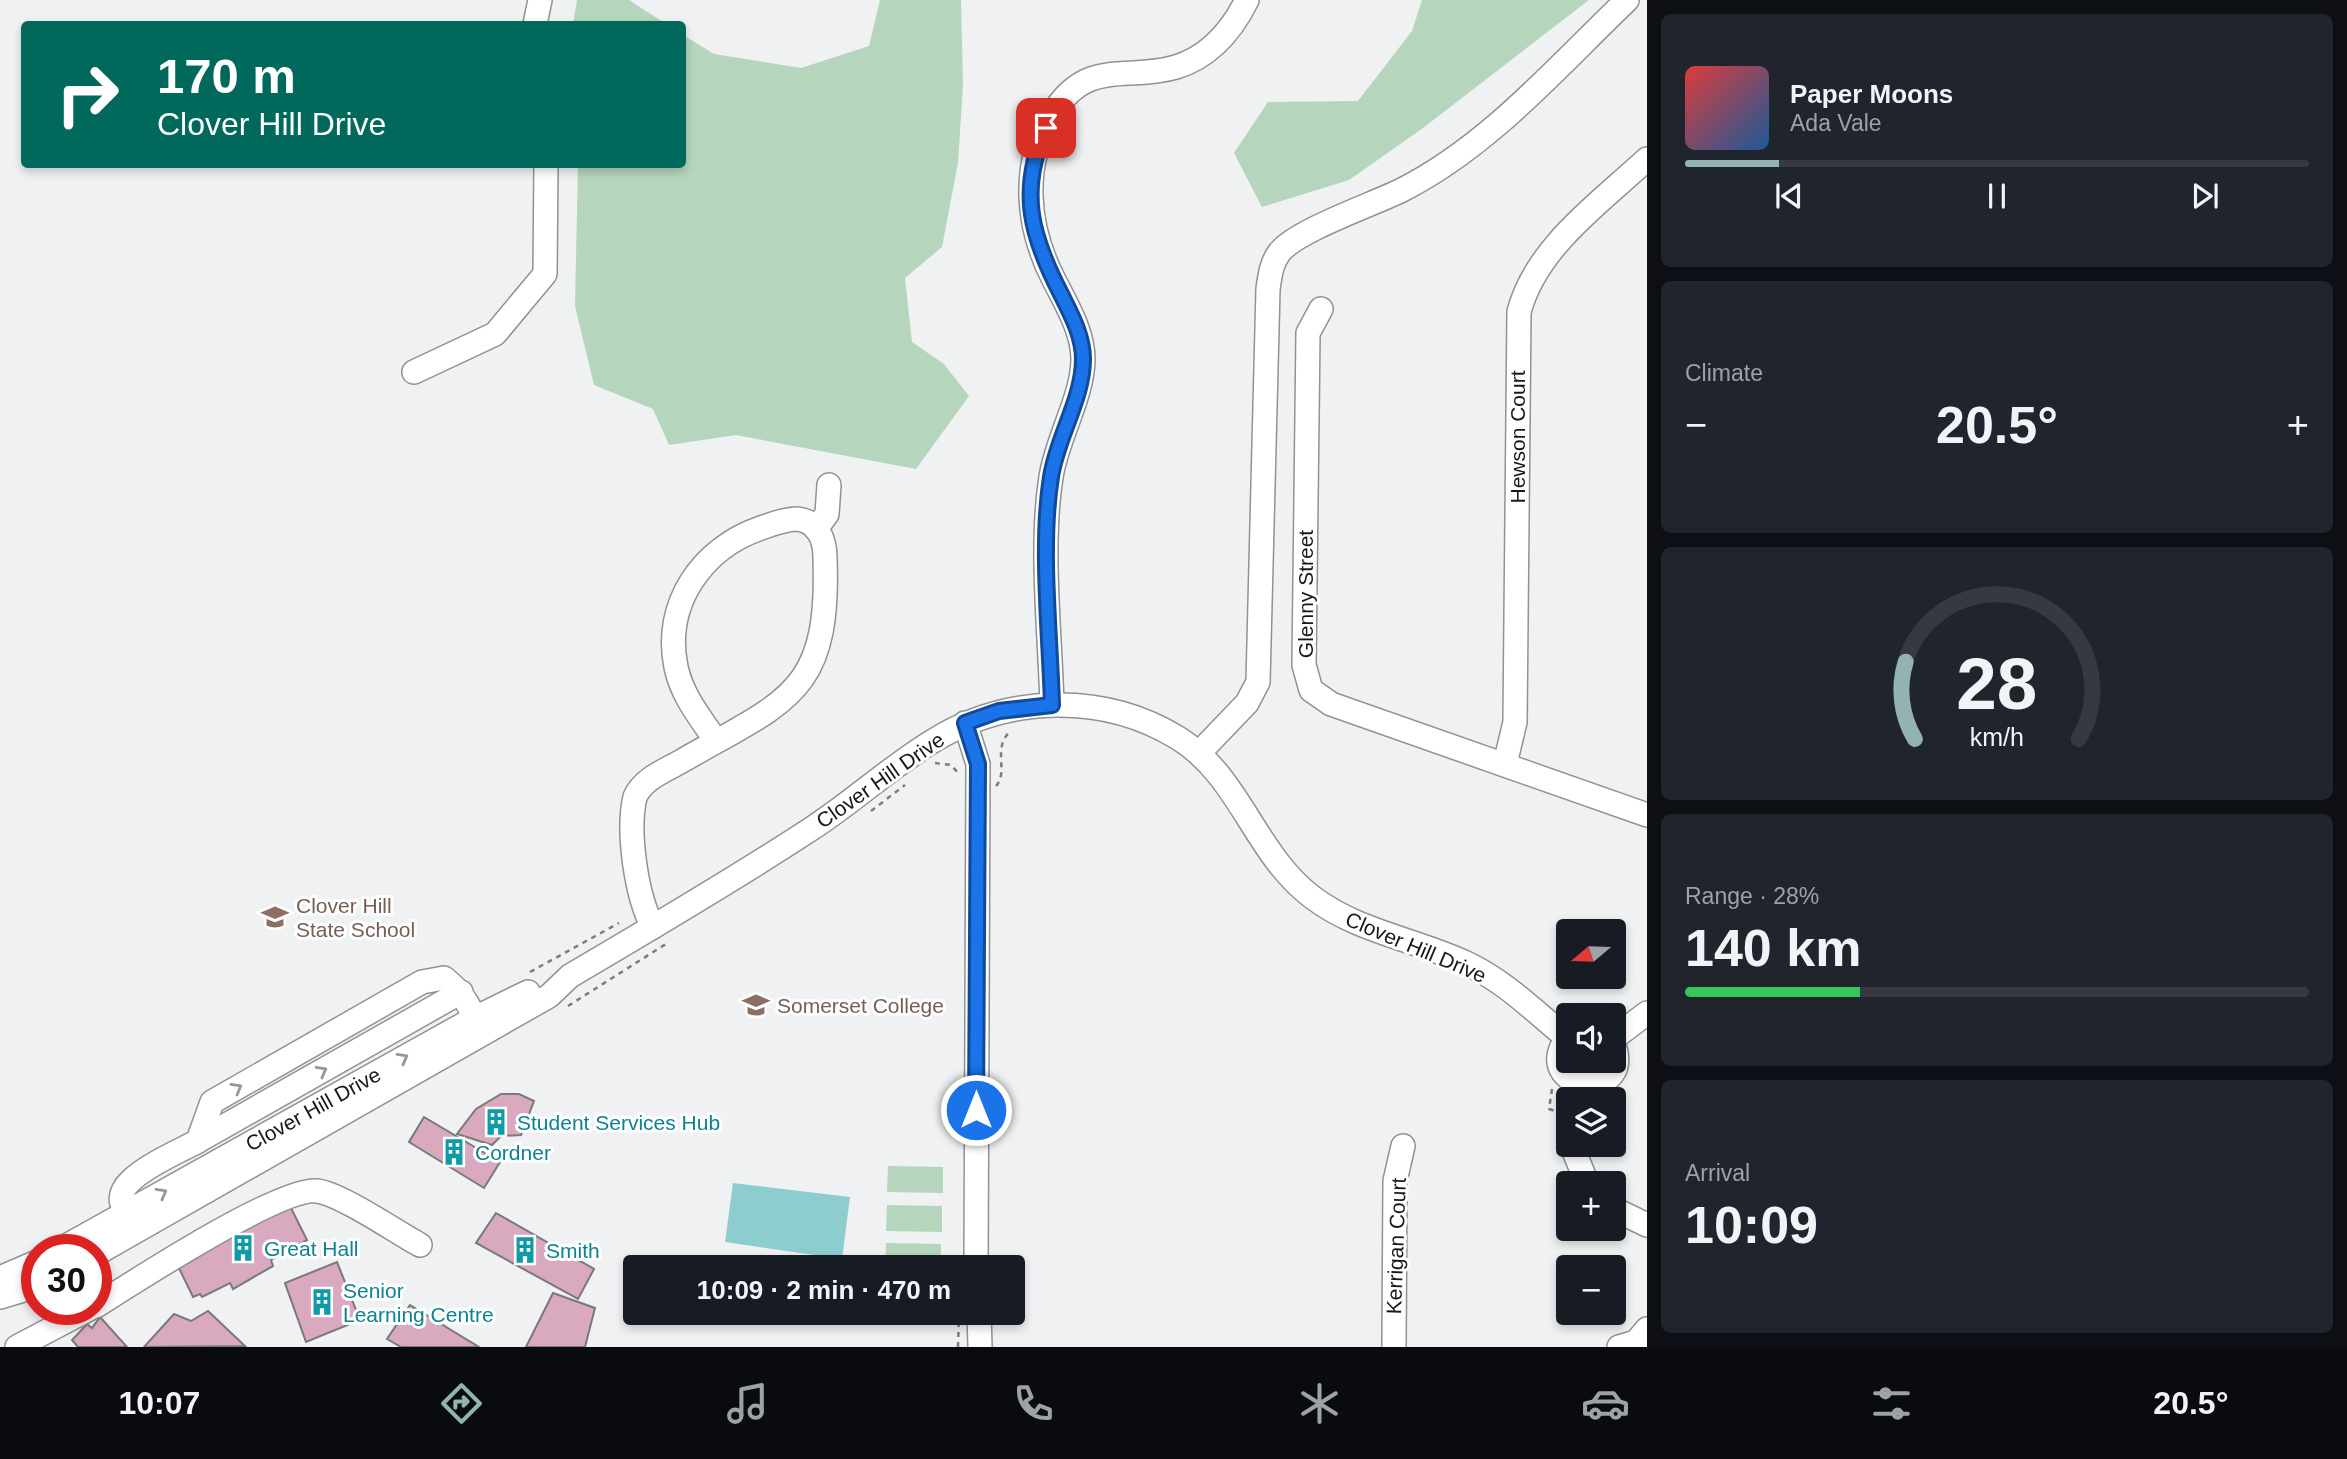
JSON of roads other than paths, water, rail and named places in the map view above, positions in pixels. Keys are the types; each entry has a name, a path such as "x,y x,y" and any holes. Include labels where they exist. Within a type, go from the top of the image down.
{"street":[{"path":"536,21 540,0"},
{"path":"1052,705 1048,501 1055,454 1083,359 1075,323 1046,267 1030,217 1029,196 1040,142 1052,114 1081,84 1111,73 1160,71 1187,63 1221,39 1247,0"},
{"path":"1199,753 1247,702 1258,682 1268,289 1270,272 1279,252 1300,237 1404,189 1446,164 1500,122 1627,0"},
{"name":"Hewson Court","path":"1505,764 1515,722 1519,312 1529,282 1547,255 1647,159"},
{"path":"414,372 495,334 545,274 546,168"},
{"name":"Glenny Street","path":"1321,309 1308,333 1304,665 1307,679 1320,699 1331,704 1647,816"},
{"path":"816,529 827,514 830,485"},
{"path":"648,918 636,868 634,805 638,791 649,780 716,741 785,699 803,680 816,656 823,633 824,544 816,529 799,519 732,540 698,574 682,596 674,619 676,668 685,697 716,741"},
{"name":"Clover Hill Drive","path":"88,1234 472,1030 549,996 570,976 648,918 814,828 932,741 965,723 999,711 1080,705 1125,714 1168,732 1199,753 1227,782 1273,859 1312,897 1361,926 1440,953 1490,976 1533,1007 1556,1028"},
{"path":"965,723 978,764 976,1255"},
{"path":"153,1222 136,1219 126,1213 122,1205 123,1190 131,1178 198,1141 212,1102 422,982 444,978 461,992 472,1030"},
{"path":"1626,1029 1647,1013"},
{"name":"Clover Hill Drive","path":"112,1245 472,1030"},
{"path":"1591,1087 1611,1073"},
{"name":"Kerrigan Court","path":"1394,1347 1395,1181 1403,1146"},
{"path":"112,1296 184,1252 278,1201 307,1191 334,1197 420,1245"},
{"path":"1626,1215 1647,1225"},
{"path":"0,1278 21,1269"},
{"path":"0,1297 21,1291"},
{"path":"17,1347 60,1325"},
{"path":"50,1347 60,1330 68,1325"},
{"path":"979,1325 980,1347"},
{"path":"1619,1347 1636,1342 1647,1329"}],"water":[{"path":"733,1183 850,1197 843,1255 814,1255 725,1242"}],"place":[{"name":"Clover Hill State School","path":"275,917"},
{"name":"Somerset College","path":"756,1005"},
{"name":"Student Services Hub","path":"496,1122"},
{"name":"Cordner","path":"454,1152"},
{"name":"Great Hall","path":"243,1248"},
{"name":"Smith","path":"525,1250"},
{"name":"Senior Learning Centre","path":"322,1302"}]}
